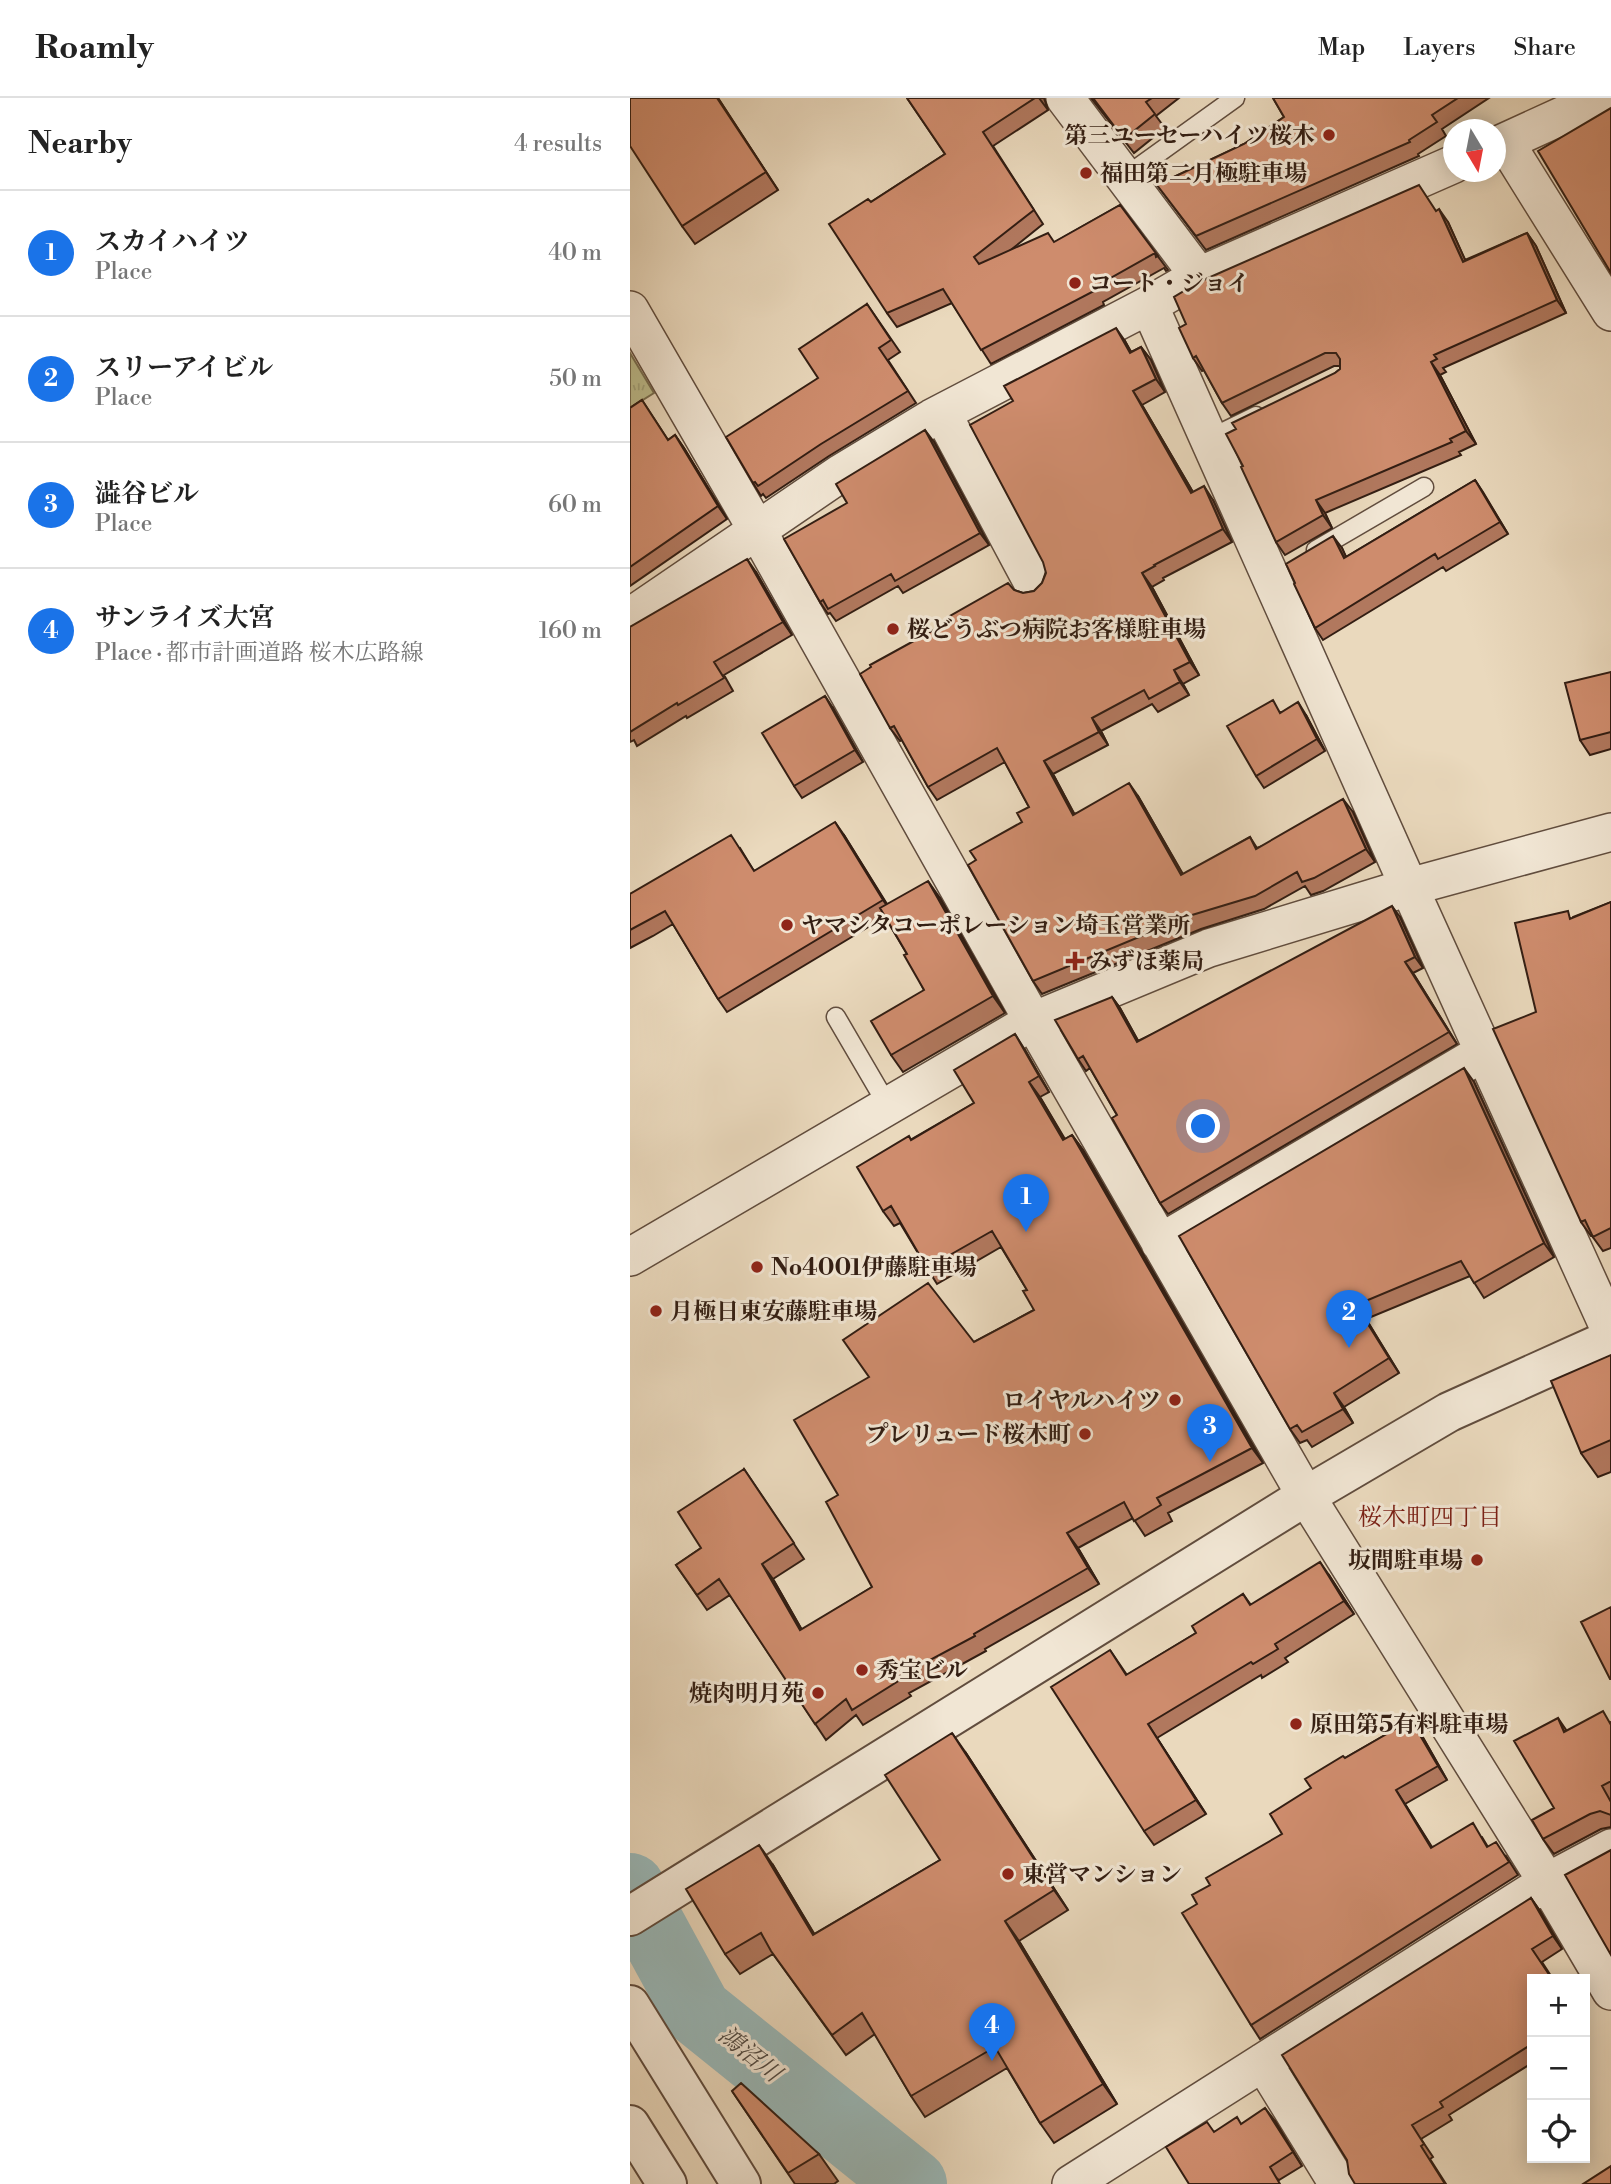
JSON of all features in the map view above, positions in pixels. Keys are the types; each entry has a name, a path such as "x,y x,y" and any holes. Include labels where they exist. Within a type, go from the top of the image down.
{"street":[{"path":"1065,98 1199,276"},
{"path":"1506,141 1601,98"},
{"path":"1506,153 1611,312"},
{"path":"630,617 841,473 942,413 1199,276 1443,169"},
{"path":"1149,304 1209,439 1276,573 1409,887 1611,1332"},
{"path":"630,310 1306,1496 1547,1882 1611,1991"},
{"path":"942,413 1034,585"},
{"path":"630,1257 1033,1021 1209,948 1409,887 1611,832"},
{"path":"1160,1242 1484,1052"},
{"path":"630,1916 1306,1496 1448,1412 1611,1339"},
{"path":"1071,2184 1547,1882 1611,1848"},
{"path":"630,2005 740,2184"},
{"path":"1263,2062 1338,2184"},
{"path":"630,2124 667,2184"}],"lane":[{"path":"1125,177 1235,98"},
{"path":"1209,439 1268,410"},
{"path":"1306,556 1424,487"},
{"path":"836,1017 888,1106"}],"green space":[{"path":"630,353 654,393 630,408"}],"building":[{"path":"630,98 717,98 766,172 682,226 630,146"},
{"path":"907,98 1035,98 983,132 1034,210 974,257 979,264 1048,233 1054,242 1120,205 1158,256 1156,257 1155,253 1093,288 1094,291 981,350 943,289 887,313 829,224 868,199 871,202 945,154"},
{"path":"1093,98 1152,98 1146,102 1155,114 1124,139"},
{"path":"1273,98 1458,98 1432,115 1437,122 1409,140 1410,142 1196,236 1157,185 1244,144 1284,117"},
{"path":"1611,108 1611,273 1538,151"},
{"path":"1419,185 1436,211 1439,209 1463,262 1527,233 1557,300 1434,355 1437,359 1431,362 1466,431 1450,439 1452,442 1316,500 1323,515 1276,542 1226,434 1236,429 1232,423 1335,373 1340,369 1340,359 1336,353 1325,353 1222,403 1196,356 1193,358 1179,328 1186,324 1174,297 1199,282"},
{"path":"867,304 891,340 879,348 908,391 758,486 753,483 726,437 818,378 799,349"},
{"path":"1116,328 1130,353 1141,347 1156,379 1133,391 1191,493 1204,486 1223,529 1142,573 1190,662 1174,670 1180,682 1149,699 1144,690 1092,718 1099,732 1044,761 1073,815 1129,783 1181,875 1250,837 1256,849 1343,799 1366,849 1314,878 1302,882 1297,872 1255,896 1192,915 1033,981 968,865 976,860 970,851 1022,822 1017,813 1029,807 997,748 928,787 894,726 890,728 860,674 871,667 870,665 952,620 950,616 1008,583 1014,590 1023,593 1034,591 1042,583 1046,573 1043,562 970,425 1013,401 1004,386"},
{"path":"642,400 668,440 675,435 718,506 630,567 630,408"},
{"path":"925,430 980,533 895,581 891,574 828,609 823,600 820,602 784,539 847,503 836,484"},
{"path":"1475,480 1500,522 1438,559 1435,554 1315,628 1286,564 1333,536 1344,558"},
{"path":"747,559 783,622 714,662 724,678 630,732 630,627"},
{"path":"1611,672 1611,732 1580,740 1565,683"},
{"path":"825,696 855,750 794,786 762,733"},
{"path":"1273,700 1280,713 1298,702 1317,739 1256,776 1227,726"},
{"path":"835,822 883,900 718,999 665,911 630,930 630,894 731,835 754,871"},
{"path":"928,881 993,996 891,1055 871,1021 924,990 880,908"},
{"path":"1611,902 1611,1228 1593,1237 1585,1220 1581,1222 1493,1029 1536,1012 1515,923 1568,911 1570,919"},
{"path":"1392,906 1415,957 1405,962 1449,1032 1160,1203 1112,1118 1117,1115 1083,1056 1078,1059 1055,1020 1112,997 1137,1042"},
{"path":"1015,1034 1039,1076 1029,1082 1063,1140 1072,1135 1252,1448 1157,1498 1161,1505 1134,1521 1124,1502 1067,1533 1088,1568 974,1634 975,1636 898,1677 900,1680 852,1710 846,1699 815,1724 719,1579 697,1595 676,1565 701,1548 678,1512 744,1469 794,1543 762,1564 800,1630 872,1587 826,1502 838,1495 794,1420 869,1377 843,1340 928,1283 974,1342 1034,1310 1023,1291 1027,1290 992,1231 927,1268 891,1206 883,1211 857,1167 909,1136 911,1140 974,1103 954,1070"},
{"path":"1464,1068 1544,1243 1474,1283 1461,1261 1356,1305 1389,1358 1334,1393 1343,1409 1302,1432 1297,1425 1290,1429 1179,1236"},
{"path":"1611,1355 1611,1440 1581,1453 1551,1381"},
{"path":"1320,1562 1344,1601 1275,1644 1278,1649 1253,1664 1251,1662 1148,1724 1196,1800 1144,1831 1051,1687 1110,1650 1126,1675 1196,1633 1192,1626 1243,1594 1250,1605"},
{"path":"1611,1607 1611,1679 1610,1679 1581,1622"},
{"path":"1603,1711 1611,1725 1611,1781 1602,1786 1611,1802 1611,1815 1600,1811 1590,1814 1543,1839 1532,1820 1554,1808 1514,1741 1558,1718 1564,1732"},
{"path":"1411,1720 1438,1766 1396,1790 1431,1848 1473,1823 1487,1847 1496,1842 1509,1862 1251,2025 1182,1913 1197,1904 1192,1895 1210,1885 1206,1878 1282,1834 1270,1814 1311,1788 1305,1779"},
{"path":"952,1733 1054,1890 1005,1921 1103,2084 1040,2123 995,2047 911,2096 862,2013 832,2035 761,1933 725,1954 686,1889 759,1845 813,1935 940,1860 885,1775"},
{"path":"1611,1850 1611,1955 1565,1875"},
{"path":"1531,1898 1553,1936 1532,1949 1549,1974 1527,1974 1527,2047 1440,2102 1443,2107 1412,2125 1424,2144 1421,2146 1445,2184 1355,2184 1349,2174 1347,2160 1282,2055"},
{"path":"741,2083 819,2154 788,2173 732,2091"},
{"path":"1265,2108 1293,2152 1270,2167 1280,2184 1189,2184 1166,2147 1207,2122 1214,2132 1237,2117 1241,2124"},
{"path":"1611,2166 1611,2184 1583,2184"}],"waterway":[{"name":"鴻沼川","path":"630,1888 697,2011 912,2184"}],"place":[{"name":"第三ユーセーハイツ桜木","path":"1329,135"},
{"name":"福田第二月極駐車場","path":"1086,173"},
{"name":"コート・ジョイ","path":"1075,283"},
{"name":"桜どうぶつ病院お客様駐車場","path":"893,629"},
{"name":"ヤマシタコーポレーション埼玉営業所","path":"787,925"},
{"name":"みずほ薬局","path":"1075,961"},
{"name":"スカイハイツ","path":"1026,1232"},
{"name":"No4001伊藤駐車場","path":"757,1267"},
{"name":"月極日東安藤駐車場","path":"656,1311"},
{"name":"スリーアイビル","path":"1349,1348"},
{"name":"ロイヤルハイツ","path":"1175,1400"},
{"name":"プレリュード桜木町","path":"1085,1434"},
{"name":"澁谷ビル","path":"1210,1462"},
{"name":"坂間駐車場","path":"1477,1560"},
{"name":"秀宝ビル","path":"862,1670"},
{"name":"焼肉明月苑","path":"818,1693"},
{"name":"原田第5有料駐車場","path":"1296,1724"},
{"name":"東営マンション","path":"1008,1874"},
{"name":"サンライズ大宮","path":"992,2061"}],"district":[{"name":"桜木町四丁目","path":"1430,1517"}]}
